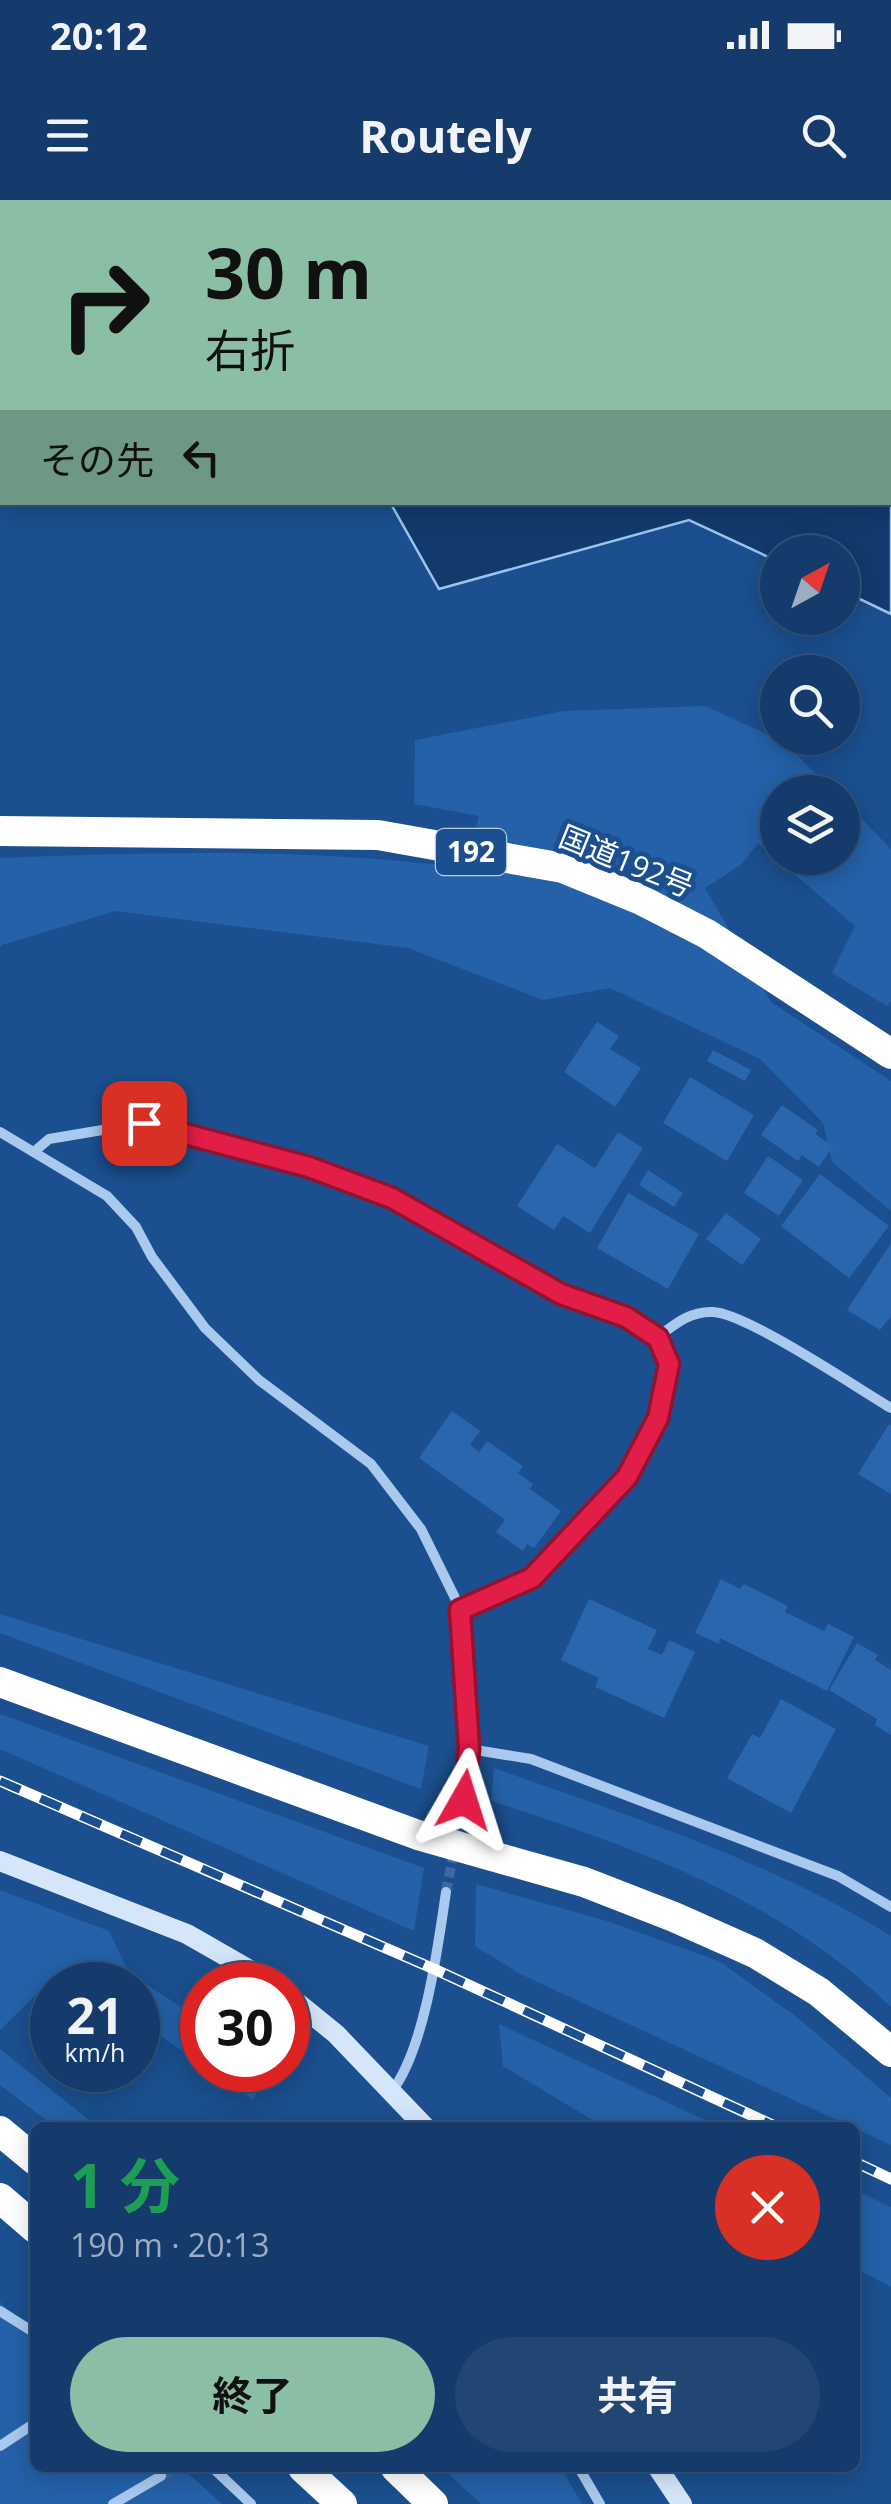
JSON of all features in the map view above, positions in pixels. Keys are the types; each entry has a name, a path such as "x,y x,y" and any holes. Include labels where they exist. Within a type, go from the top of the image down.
{"highway":[{"name":"国道192号","path":"0,831 378,835 563,868 639,899 707,934 891,1054"},
{"path":"0,1682 418,1835 584,1882 674,1918 755,1954 819,1992 891,2052"},
{"path":"0,2131 30,2156"},
{"path":"0,2198 30,2224"},
{"path":"307,2472 342,2504"},
{"path":"400,2472 432,2504"}],"street":[{"path":"35,1151 49,1139 144,1123 309,1167 392,1198 561,1294 626,1317 658,1338 669,1364 658,1418 627,1477 532,1578 460,1610"},
{"path":"0,1132 106,1196 136,1227 152,1258 205,1328 260,1380 371,1464 421,1529 460,1610 469,1749 464,1800"},
{"path":"658,1338 684,1317 714,1312 744,1321 891,1408"},
{"path":"469,1749 531,1759 838,1876 891,1907"},
{"path":"0,1860 187,1934 236,1962"},
{"path":"392,2092 404,2076 431,1982 446,1892"},
{"path":"310,2012 420,2122"},
{"path":"0,2311 30,2330"},
{"path":"0,2446 30,2426"},
{"path":"217,2472 251,2504"},
{"path":"581,2472 600,2504"},
{"path":"661,2472 682,2504"},
{"path":"113,2504 161,2476"}],"shaded area":[{"path":"392,505 891,505 891,614 860,599 860,535 760,535 760,553 689,520 439,589"},
{"path":"705,706 760,731 760,755 797,755 817,775 760,775 760,845 742,864 705,888 771,1002 891,1081 891,1211 832,1162 823,1123 760,1059 610,988 543,1000 408,948 115,911 0,948 0,858 291,854 465,868 479,816 414,804 415,740 564,711"},
{"path":"860,817 891,849 891,1000 887,1006 832,973 855,926 795,875 860,875"},
{"path":"0,1614 429,1746 421,1789 0,1633"},
{"path":"0,1714 424,1868 414,1931 0,1749"},
{"path":"494,1768 747,1862 891,1936 891,2007 848,1969 754,1907 651,1858 491,1801"},
{"path":"476,1884 607,1921 719,1961 798,2018 891,2098 891,2145 860,2131 860,2122 841,2122 520,1974 475,1946"},
{"path":"0,1890 109,1931 124,1962 30,1962 30,2001 0,2030"},
{"path":"160,1993 180,2006 180,2049 160,2036"},
{"path":"499,2024 709,2122 596,2122 503,2066"},
{"path":"0,2049 30,2073 30,2092 54,2092 92,2122 48,2122 0,2085"},
{"path":"860,2192 891,2207 891,2287 860,2271"},
{"path":"0,2302 30,2329 30,2472 186,2472 222,2504 0,2504"},
{"path":"446,2472 563,2472 582,2504 481,2504"}],"building":[{"path":"597,1022 619,1036 610,1049 641,1068 615,1107 564,1072"},
{"path":"713,1050 751,1070 745,1081 707,1061"},
{"path":"690,1077 754,1115 727,1161 663,1123"},
{"path":"782,1105 818,1130 815,1134 833,1146 819,1167 802,1155 798,1161 761,1135"},
{"path":"618,1132 643,1148 590,1233 563,1216 554,1230 517,1206 557,1144 595,1168"},
{"path":"768,1156 803,1180 779,1216 744,1193"},
{"path":"648,1170 683,1193 674,1207 639,1185"},
{"path":"820,1174 889,1226 849,1278 781,1226"},
{"path":"628,1193 699,1234 668,1289 597,1248"},
{"path":"726,1213 761,1239 742,1265 706,1239"},
{"path":"891,1243 891,1316 880,1330 847,1310"},
{"path":"452,1411 480,1431 470,1445 479,1452 487,1441 523,1466 518,1473 533,1484 530,1489 561,1511 534,1548 527,1544 523,1551 496,1532 505,1520 419,1458"},
{"path":"891,1426 891,1494 858,1474"},
{"path":"721,1579 740,1589 744,1584 788,1606 785,1612 824,1631 828,1624 854,1637 827,1691 720,1638 719,1644 695,1633"},
{"path":"589,1599 657,1630 648,1649 662,1655 669,1640 695,1652 664,1718 595,1687 599,1678 561,1660"},
{"path":"857,1643 878,1655 875,1660 891,1670 891,1735 875,1725 877,1719 829,1690"},
{"path":"781,1699 836,1729 791,1813 727,1778 752,1734 760,1738"}],"tunnel":[{"path":"446,1892 464,1800"},
{"path":"161,2476 168,2472"}],"railway":[{"path":"0,1781 434,1969 766,2122"},
{"path":"860,2164 891,2179"}],"route":[{"path":"144,1123 309,1167 392,1198 561,1294 626,1317 658,1338 669,1364 658,1418 627,1477 532,1578 460,1610 469,1749 464,1800"}]}
